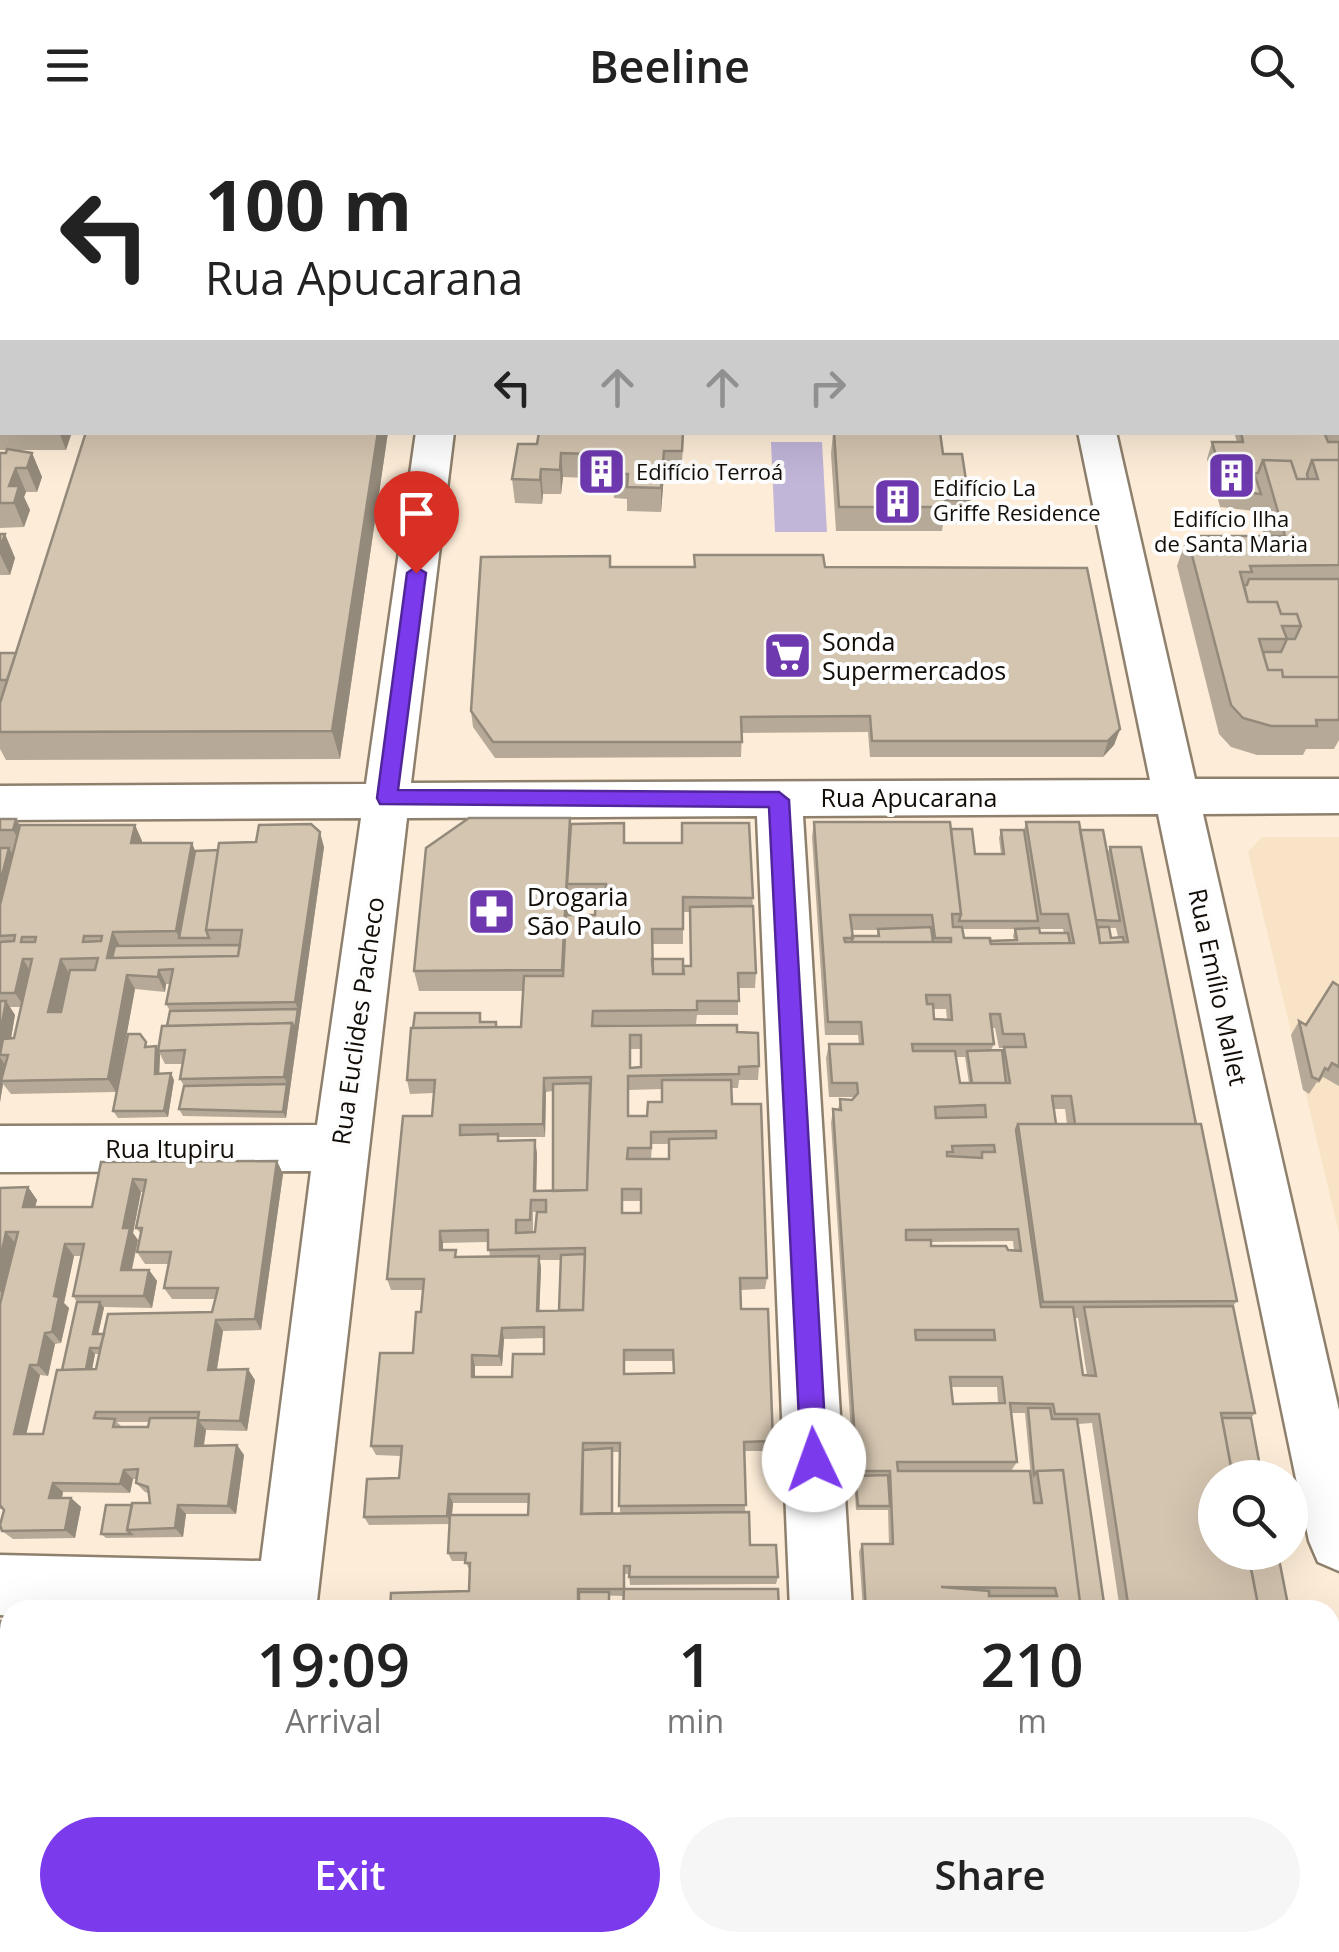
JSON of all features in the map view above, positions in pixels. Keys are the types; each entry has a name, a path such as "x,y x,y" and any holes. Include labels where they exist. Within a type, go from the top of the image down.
{"street":[{"name":"Rua Euclides Pacheco","path":"286,1600 340,1148 435,435"},
{"name":"Rua Emílio Mallet","path":"1098,435 1339,1541"},
{"name":"Rua Apucarana","path":"0,802 1339,796"},
{"path":"779,800 795,1049 821,1600"},
{"name":"Rua Itupiru","path":"0,1150 340,1148"},
{"path":"0,1585 268,1600"}],"shaded area":[{"path":"771,442 822,442 827,532 775,532"},
{"path":"1262,837 1339,837 1339,1233 1248,852"}],"building":[{"path":"85,435 378,435 332,731 0,732 0,703"},
{"path":"538,435 683,435 682,451 664,451 661,488 627,487 628,474 613,474 614,455 561,453 560,470 541,469 540,480 512,479 518,444 537,444"},
{"name":"Edifício La Griffe Residence","path":"834,435 940,435 943,454 962,454 969,500 945,500 946,507 839,507"},
{"path":"1242,435 1325,435 1328,442 1339,442 1339,460 1312,460 1308,479 1297,479 1291,461 1263,460 1258,473 1254,473 1261,494 1226,490 1212,442 1243,442"},
{"path":"7,449 32,453 27,468 16,468 9,486 19,486 14,503 0,503 0,453"},
{"path":"1263,460 1291,461 1297,479 1318,479 1312,460 1339,460 1339,565 1250,566 1252,572 1240,572 1248,602 1277,602 1281,614 1297,614 1301,626 1282,626 1287,639 1259,639 1268,670 1282,670 1283,677 1339,677 1339,720 1316,720 1317,726 1271,726 1243,718 1231,705 1187,536 1285,536"},
{"name":"Sonda Supermercados","path":"694,555 823,555 825,567 1087,568 1120,729 1108,741 872,741 870,716 741,717 742,742 493,742 471,711 481,557 610,556 610,567 695,567"},
{"path":"1249,579 1339,579 1339,677 1283,677 1282,670 1268,670 1263,652 1281,652 1287,639 1295,639 1301,626 1297,614 1281,614 1277,602 1248,602 1244,585"},
{"path":"0,653 16,653 7,680 0,680"},
{"path":"469,818 570,818 562,970 414,971 426,848"},
{"path":"0,819 16,819 13,830 0,830"},
{"path":"814,822 950,822 961,914 952,914 953,927 962,927 964,938 990,938 991,944 1074,943 1068,914 1041,914 1026,822 1079,822 1100,943 1128,942 1110,847 1141,847 1196,1124 1075,1124 1071,1096 1052,1096 1056,1124 1018,1124 1041,1307 1073,1307 1083,1375 1096,1376 1084,1307 1233,1306 1255,1413 1221,1413 1230,1460 1198,1460 1198,1570 1251,1570 1257,1600 1127,1600 1099,1414 1055,1414 1053,1404 1010,1403 1017,1462 897,1462 898,1471 1030,1471 1034,1503 1042,1503 1037,1471 1063,1470 1080,1600 865,1600 862,1544 893,1544 890,1471 857,1471 833,1109 841,1110 840,1099 852,1100 858,1093 857,1083 832,1083 829,1044 863,1044 861,1022 828,1022","holes":["850,915 932,915 935,938 951,938 951,942 845,942 844,938 853,938","926,995 950,995 952,1020 934,1019 933,1004 927,1004","990,1014 1000,1014 1003,1034 1024,1034 1026,1047 1004,1047 1010,1083 960,1083 955,1051 913,1051 912,1044 994,1044","985,1105 986,1117 936,1118 935,1107","994,1145 995,1152 982,1152 982,1158 947,1156 947,1152 953,1152 952,1146","1018,1229 1021,1251 1008,1250 1006,1246 931,1246 931,1240 906,1240 906,1230","915,1330 994,1330 995,1340 916,1340","950,1377 1002,1377 1005,1403 953,1404","941,1587 1055,1588 1057,1596 989,1596 989,1591"]},
{"path":"624,823 624,843 682,843 682,823 749,823 753,898 683,897 683,929 652,929 653,974 684,974 683,966 691,966 690,907 753,906 756,973 738,973 739,1001 697,1001 697,1010 593,1011 592,1026 737,1025 737,1032 758,1033 759,1066 739,1067 739,1074 628,1076 628,1116 647,1116 648,1102 662,1102 662,1080 731,1080 732,1104 761,1104 767,1278 740,1278 741,1309 768,1309 773,1441 744,1442 746,1505 619,1506 620,1443 583,1443 581,1514 749,1512 750,1545 776,1545 778,1577 629,1577 630,1566 624,1566 624,1589 578,1589 578,1600 391,1600 391,1593 469,1591 470,1563 465,1563 466,1553 448,1553 450,1515 528,1515 529,1494 449,1494 447,1516 364,1517 367,1479 399,1478 402,1446 371,1446 380,1353 413,1353 416,1312 421,1312 424,1279 387,1279 403,1116 432,1116 435,1080 407,1080 411,1028 521,1027 524,976 563,976 566,915 595,915 596,894 606,894 606,884 567,884 571,824","holes":["630,1035 641,1035 641,1067 630,1068","591,1077 587,1190 534,1191 535,1140 498,1141 498,1134 460,1135 460,1125 543,1124 544,1078","716,1131 716,1138 669,1139 669,1159 627,1159 628,1148 651,1148 651,1132","622,1189 641,1189 641,1213 622,1213","531,1200 546,1200 546,1212 537,1212 535,1232 516,1233 516,1220 530,1220","488,1230 488,1250 585,1248 583,1310 537,1311 539,1256 455,1257 456,1250 440,1250 440,1231","544,1327 544,1354 513,1354 512,1377 472,1377 472,1355 499,1356 502,1328","624,1350 673,1350 674,1373 624,1374"]},
{"path":"311,824 320,832 295,1002 166,1004 173,969 159,970 158,977 127,975 108,1079 1,1081 8,1055 0,1055 3,1039 14,1038 32,959 23,959 15,993 0,993 0,942 14,941 15,935 0,936 0,905 20,825 135,825 131,843 192,843 176,931 113,932 107,958 238,956 242,930 206,930 219,843 256,842 259,825","holes":["84,936 102,936 101,941 83,942","22,937 36,937 35,942 21,942","98,958 95,970 70,970 61,1012 48,1012 61,959"]},
{"path":"951,829 972,829 975,854 1004,854 1001,830 1024,830 1038,921 959,921"},
{"path":"1080,830 1103,830 1120,921 1096,920"},
{"path":"0,848 9,848 0,883"},
{"path":"218,850 206,930 209,938 179,938 195,851"},
{"path":"931,927 933,942 852,942 852,936 879,936 878,929"},
{"path":"1098,927 1109,927 1111,938 1123,937 1124,942 1100,943"},
{"path":"1039,928 1040,933 1068,933 1070,943 990,941 1017,940 1015,929"},
{"path":"240,945 238,956 112,958 115,946"},
{"path":"652,959 683,959 683,974 653,974"},
{"path":"1333,982 1339,986 1339,1067 1332,1063 1319,1080 1312,1077 1299,1021 1306,1025"},
{"path":"0,1001 6,1001 0,1035"},
{"path":"298,1009 295,1029 292,1023 167,1026 170,1011"},
{"path":"415,1013 480,1013 480,1022 496,1022 496,1027 413,1028"},
{"path":"292,1023 284,1077 180,1079 185,1050 158,1051 162,1026"},
{"path":"128,1034 140,1034 145,1047 156,1046 155,1074 171,1073 164,1111 113,1111"},
{"path":"1002,1050 1006,1083 972,1083 967,1051"},
{"path":"590,1083 587,1190 553,1191 553,1084"},
{"path":"287,1084 283,1112 179,1109 184,1086"},
{"path":"1018,1124 1201,1124 1237,1301 1043,1302"},
{"path":"277,1161 255,1319 216,1320 208,1370 248,1369 240,1421 198,1420 195,1446 237,1445 228,1506 178,1505 175,1528 127,1530 132,1503 150,1503 148,1487 136,1483 138,1469 124,1470 120,1484 53,1483 49,1498 71,1498 65,1530 2,1531 0,1304 18,1232 6,1232 0,1260 0,1188 28,1187 23,1207 92,1207 101,1162","holes":["133,1179 146,1180 136,1228 142,1228 137,1252 171,1252 164,1288 218,1288 212,1312 108,1314 96,1369 57,1370 43,1434 14,1434 30,1365 38,1365 45,1333 52,1332 59,1297 54,1296 65,1244 84,1244 73,1296 144,1296 149,1270 121,1270 130,1228 123,1228","96,1412 199,1412 198,1418 150,1418 148,1427 113,1427 115,1419 94,1418"]},
{"path":"585,1254 583,1310 559,1310 561,1255"},
{"path":"77,1302 100,1302 93,1334 104,1334 100,1348 90,1348 86,1369 62,1370"},
{"path":"1028,1408 1050,1408 1052,1419 1077,1419 1104,1600 1080,1600 1063,1470 1037,1471 1034,1475"},
{"path":"1222,1418 1251,1418 1259,1460 1230,1460"},
{"path":"612,1448 612,1513 582,1514 583,1450"},
{"path":"888,1475 890,1506 858,1506 855,1476"},
{"path":"106,1505 132,1505 127,1530 131,1534 101,1534"},
{"path":"1251,1570 1281,1570 1287,1600 1257,1600"},
{"path":"624,1589 778,1589 779,1600 623,1600"},
{"path":"579,1592 609,1592 609,1600 579,1600"}],"place":[{"name":"Edifício Terroá","path":"601,472"},
{"name":"Edifício Ilha de Santa Maria","path":"1231,475"},
{"name":"Edifício La Griffe Residence","path":"898,501"},
{"name":"Sonda Supermercados","path":"787,656"},
{"name":"Drogaria São Paulo","path":"492,911"}],"route":[{"path":"416,573 387,798 779,800 814,1460"}]}
